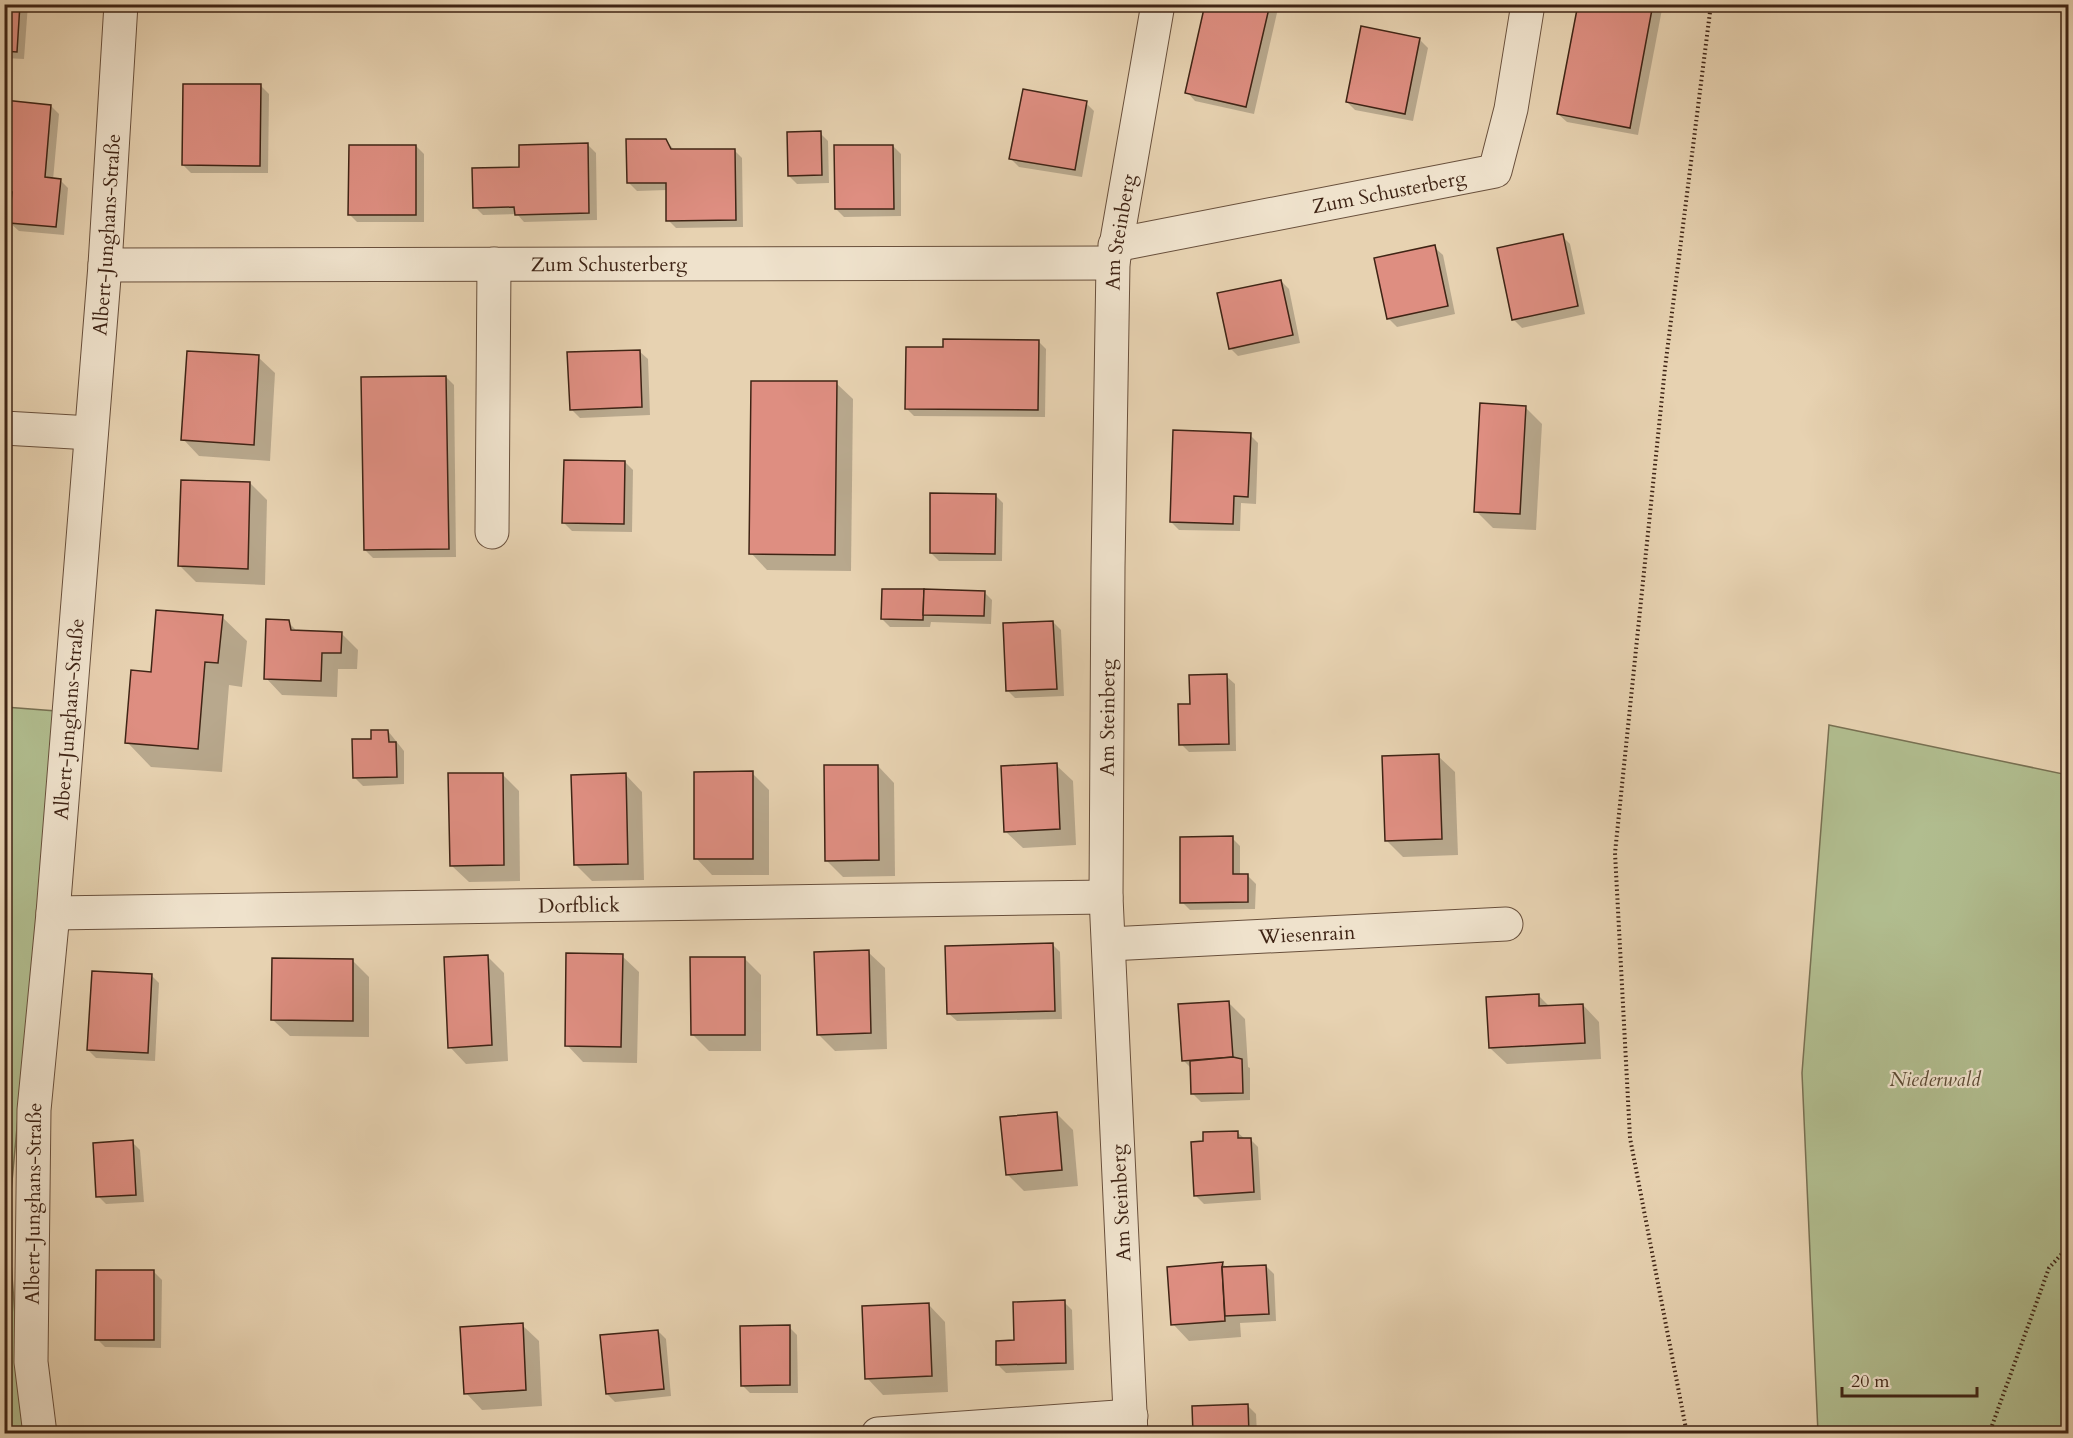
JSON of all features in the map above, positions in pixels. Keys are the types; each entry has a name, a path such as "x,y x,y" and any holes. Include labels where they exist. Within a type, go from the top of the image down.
{"street":[{"name":"Albert-Junghans-Straße","path":"40,1434 31,1362 34,1110 53,913 105,265 121,4"},
{"name":"Am Steinberg","path":"1131,1425 1106,897 1107,580 1114,254 1158,4"},
{"name":"Zum Schusterberg","path":"105,265 494,264 1114,254 1495,171 1511,109 1528,4"},
{"path":"492,532 494,264"},
{"path":"4,428 91,433"},
{"name":"Dorfblick","path":"53,913 1106,897"},
{"name":"Wiesenrain","path":"1109,944 1506,924"},
{"path":"878,1434 1131,1425"}],"path":[{"path":"1687,1434 1630,1138 1615,853 1665,368 1711,4"},
{"path":"1989,1434 2049,1268 2068,1247"}],"green space":[{"path":"5,707 56,711 8,1224 24,1433 5,1433"},
{"name":"Niederwald","path":"1829,725 2068,775 2068,1433 1818,1433 1802,1073"}],"building":[{"path":"4,4 20,4 17,52 4,51"},
{"path":"1205,4 1270,4 1246,107 1185,93"},
{"path":"1578,4 1653,4 1630,128 1557,114"},
{"path":"1361,26 1420,38 1405,114 1346,102"},
{"path":"183,84 261,84 260,166 182,165"},
{"path":"1023,89 1087,101 1075,170 1009,159"},
{"path":"4,100 51,105 45,177 61,179 56,227 9,223 12,192 4,192"},
{"path":"821,131 822,175 788,176 787,132"},
{"path":"626,139 666,139 671,149 735,149 736,220 666,221 666,183 627,183"},
{"path":"588,143 589,213 515,215 514,207 473,208 472,168 519,167 519,145"},
{"path":"349,145 416,145 416,215 348,215"},
{"path":"834,145 893,145 894,209 835,209"},
{"path":"1563,234 1578,306 1512,320 1497,248"},
{"path":"1435,245 1448,306 1387,319 1374,258"},
{"path":"1281,280 1293,335 1229,349 1217,293"},
{"path":"943,339 1039,340 1038,410 905,409 906,347 943,347"},
{"path":"640,350 642,407 570,410 567,352"},
{"path":"187,351 259,355 254,445 181,440"},
{"path":"446,376 449,549 364,550 361,377"},
{"path":"751,381 837,381 835,555 749,554"},
{"path":"1480,403 1526,406 1520,514 1474,512"},
{"path":"1173,430 1251,433 1248,497 1234,496 1233,524 1170,522"},
{"path":"564,460 625,461 624,524 562,523"},
{"path":"181,480 250,482 248,569 178,566"},
{"path":"930,493 996,494 995,554 930,553"},
{"path":"882,589 924,589 923,620 881,619"},
{"path":"924,589 985,591 984,616 923,615"},
{"path":"156,610 223,615 218,663 205,662 198,749 125,743 131,670 151,672"},
{"path":"266,619 289,620 291,630 342,632 341,653 322,653 321,681 264,679"},
{"path":"1053,621 1057,689 1006,691 1003,623"},
{"path":"1227,674 1229,744 1179,745 1178,704 1190,704 1189,675"},
{"path":"371,730 388,730 389,742 396,742 397,777 353,778 352,739 371,739"},
{"path":"1439,754 1442,839 1385,841 1382,756"},
{"path":"1057,763 1060,829 1004,832 1001,766"},
{"path":"824,765 878,765 879,860 825,861"},
{"path":"753,771 753,859 694,859 694,772"},
{"path":"448,773 503,773 504,865 450,866"},
{"path":"626,773 628,864 574,865 571,775"},
{"path":"1233,836 1233,874 1248,874 1248,902 1180,903 1180,837"},
{"path":"1053,943 1055,1011 947,1014 945,946"},
{"path":"869,950 871,1033 817,1035 814,952"},
{"path":"566,953 623,954 621,1047 565,1046"},
{"path":"488,955 492,1045 448,1048 444,957"},
{"path":"690,957 745,957 745,1035 691,1035"},
{"path":"272,958 353,959 353,1021 271,1020"},
{"path":"92,971 152,974 148,1053 87,1050"},
{"path":"1539,994 1539,1006 1583,1004 1585,1043 1489,1048 1486,997"},
{"path":"1229,1001 1233,1057 1182,1061 1178,1004"},
{"path":"1233,1057 1242,1059 1243,1093 1191,1094 1190,1061"},
{"path":"1057,1112 1062,1170 1006,1175 1000,1117"},
{"path":"1238,1131 1238,1138 1251,1138 1254,1192 1194,1196 1191,1142 1203,1141 1203,1132"},
{"path":"133,1140 136,1195 96,1197 93,1143"},
{"path":"1223,1262 1225,1321 1171,1325 1167,1267"},
{"path":"1266,1265 1269,1314 1225,1316 1222,1267"},
{"path":"96,1270 154,1270 154,1340 95,1340"},
{"path":"1065,1300 1066,1363 996,1365 996,1341 1014,1340 1013,1302"},
{"path":"929,1303 932,1376 865,1379 862,1306"},
{"path":"523,1323 526,1390 464,1394 460,1327"},
{"path":"790,1325 790,1385 741,1386 740,1326"},
{"path":"658,1330 664,1389 606,1394 600,1335"},
{"path":"1248,1404 1249,1434 1193,1434 1192,1406"}]}
